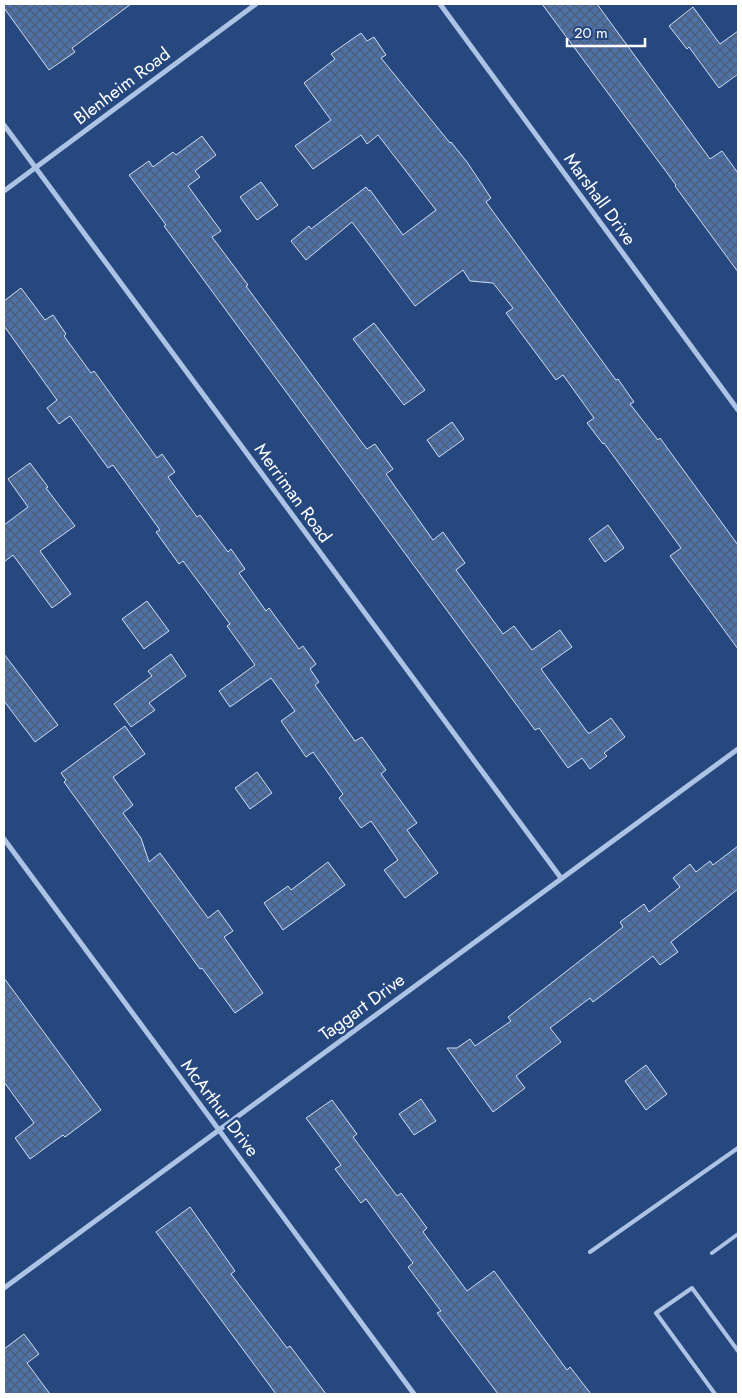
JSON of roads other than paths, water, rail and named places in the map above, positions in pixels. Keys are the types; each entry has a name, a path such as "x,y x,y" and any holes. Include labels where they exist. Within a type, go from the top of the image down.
{"street":[{"name":"Blenheim Road","path":"4,191 256,4"},
{"name":"Marshall Drive","path":"440,4 738,410"},
{"name":"Merriman Road","path":"4,125 561,878"},
{"name":"Taggart Drive","path":"4,1288 738,749"},
{"name":"McArthur Drive","path":"4,839 414,1394"}],"lane":[{"path":"590,1252 738,1148"},
{"path":"712,1253 738,1234"},
{"path":"715,1394 656,1313 692,1288 738,1351"}]}
